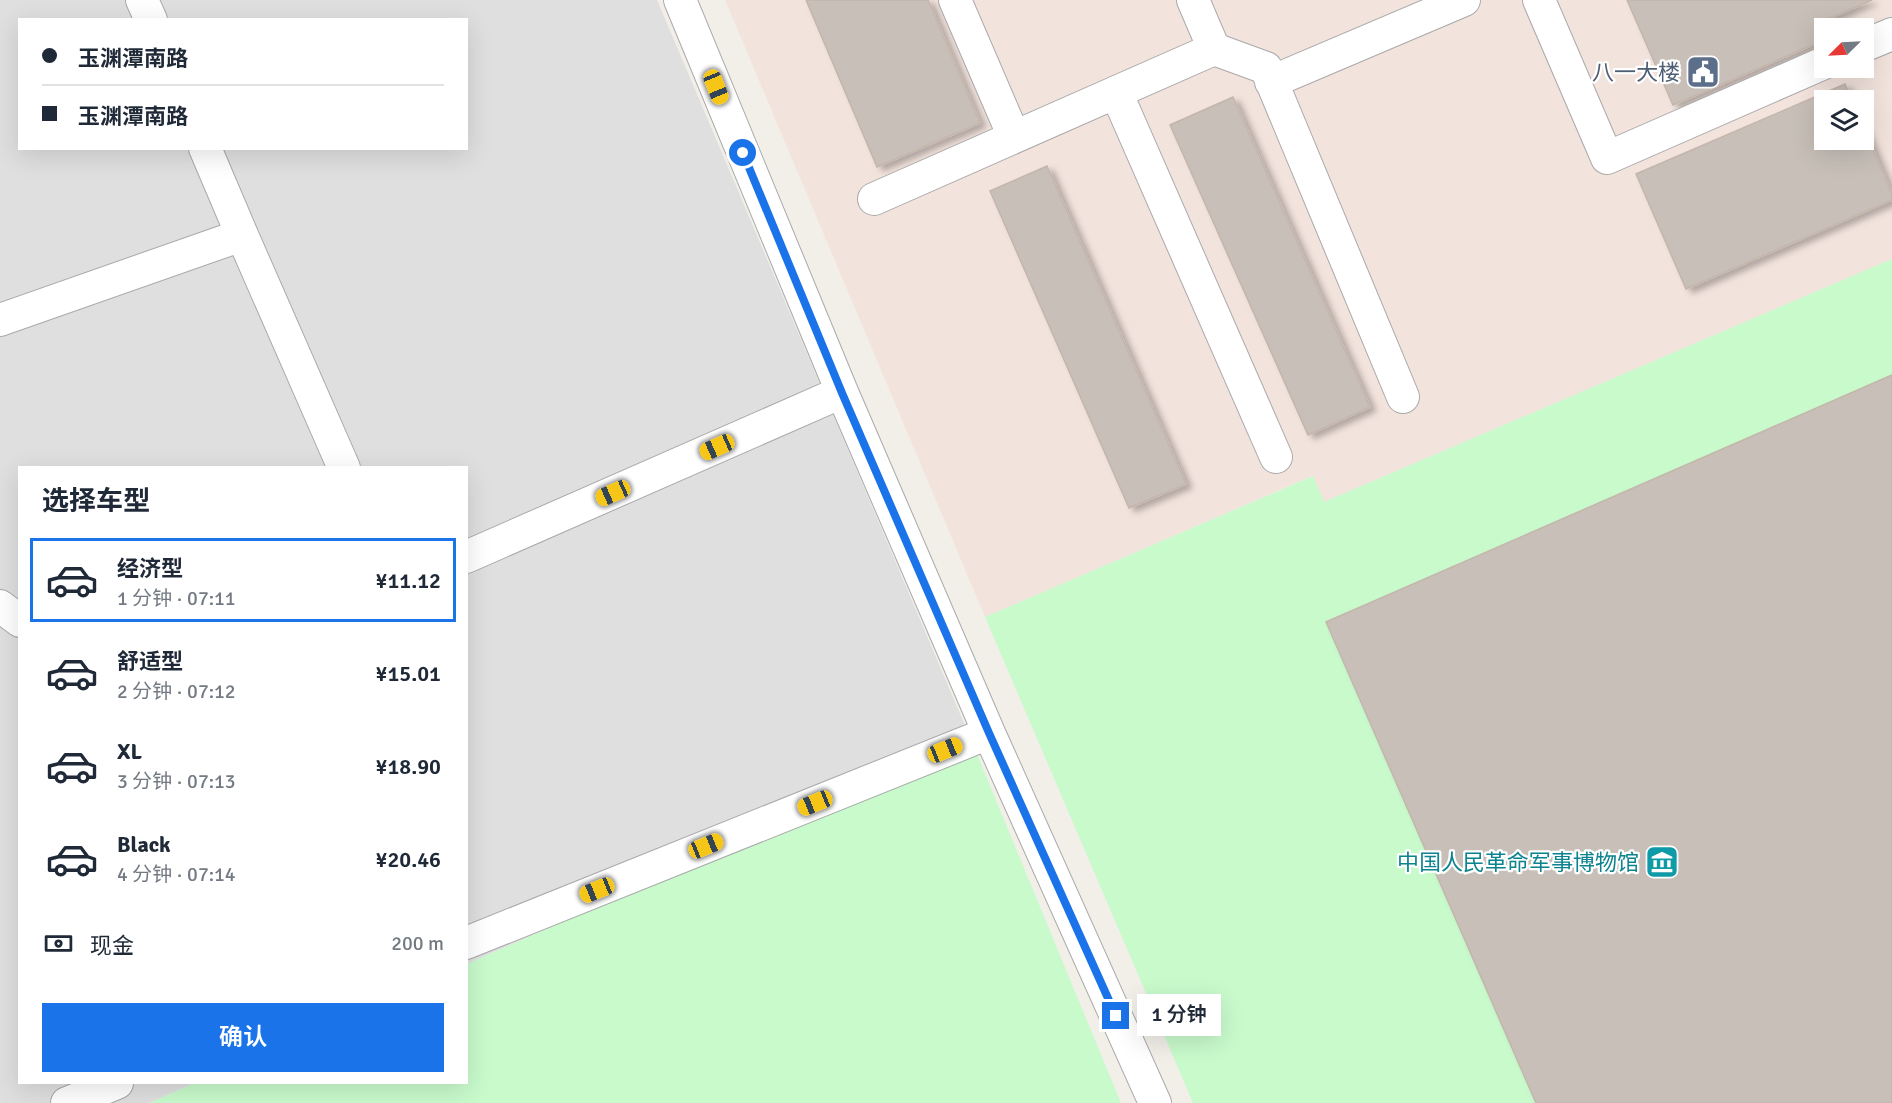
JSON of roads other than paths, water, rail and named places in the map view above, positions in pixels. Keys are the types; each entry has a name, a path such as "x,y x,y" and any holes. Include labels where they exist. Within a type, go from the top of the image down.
{"street":[{"path":"142,0 149,18"},
{"path":"680,0 842,393 989,733 1155,1103"},
{"path":"955,0 1014,137"},
{"path":"1193,0 1214,49"},
{"path":"1271,82 1464,0"},
{"path":"1539,0 1607,158 1814,67"},
{"path":"1874,41 1892,34"},
{"path":"874,199 1214,49 1266,68 1403,397"},
{"path":"1116,92 1276,457"},
{"path":"207,150 343,466"},
{"path":"0,320 242,235"},
{"path":"468,556 842,393"},
{"path":"0,606 18,620"},
{"path":"468,941 989,733"},
{"path":"67,1103 114,1084"}],"place":[{"name":"八一大楼","path":"1703,72"},
{"name":"中国人民革命军事博物馆","path":"1662,862"}]}
